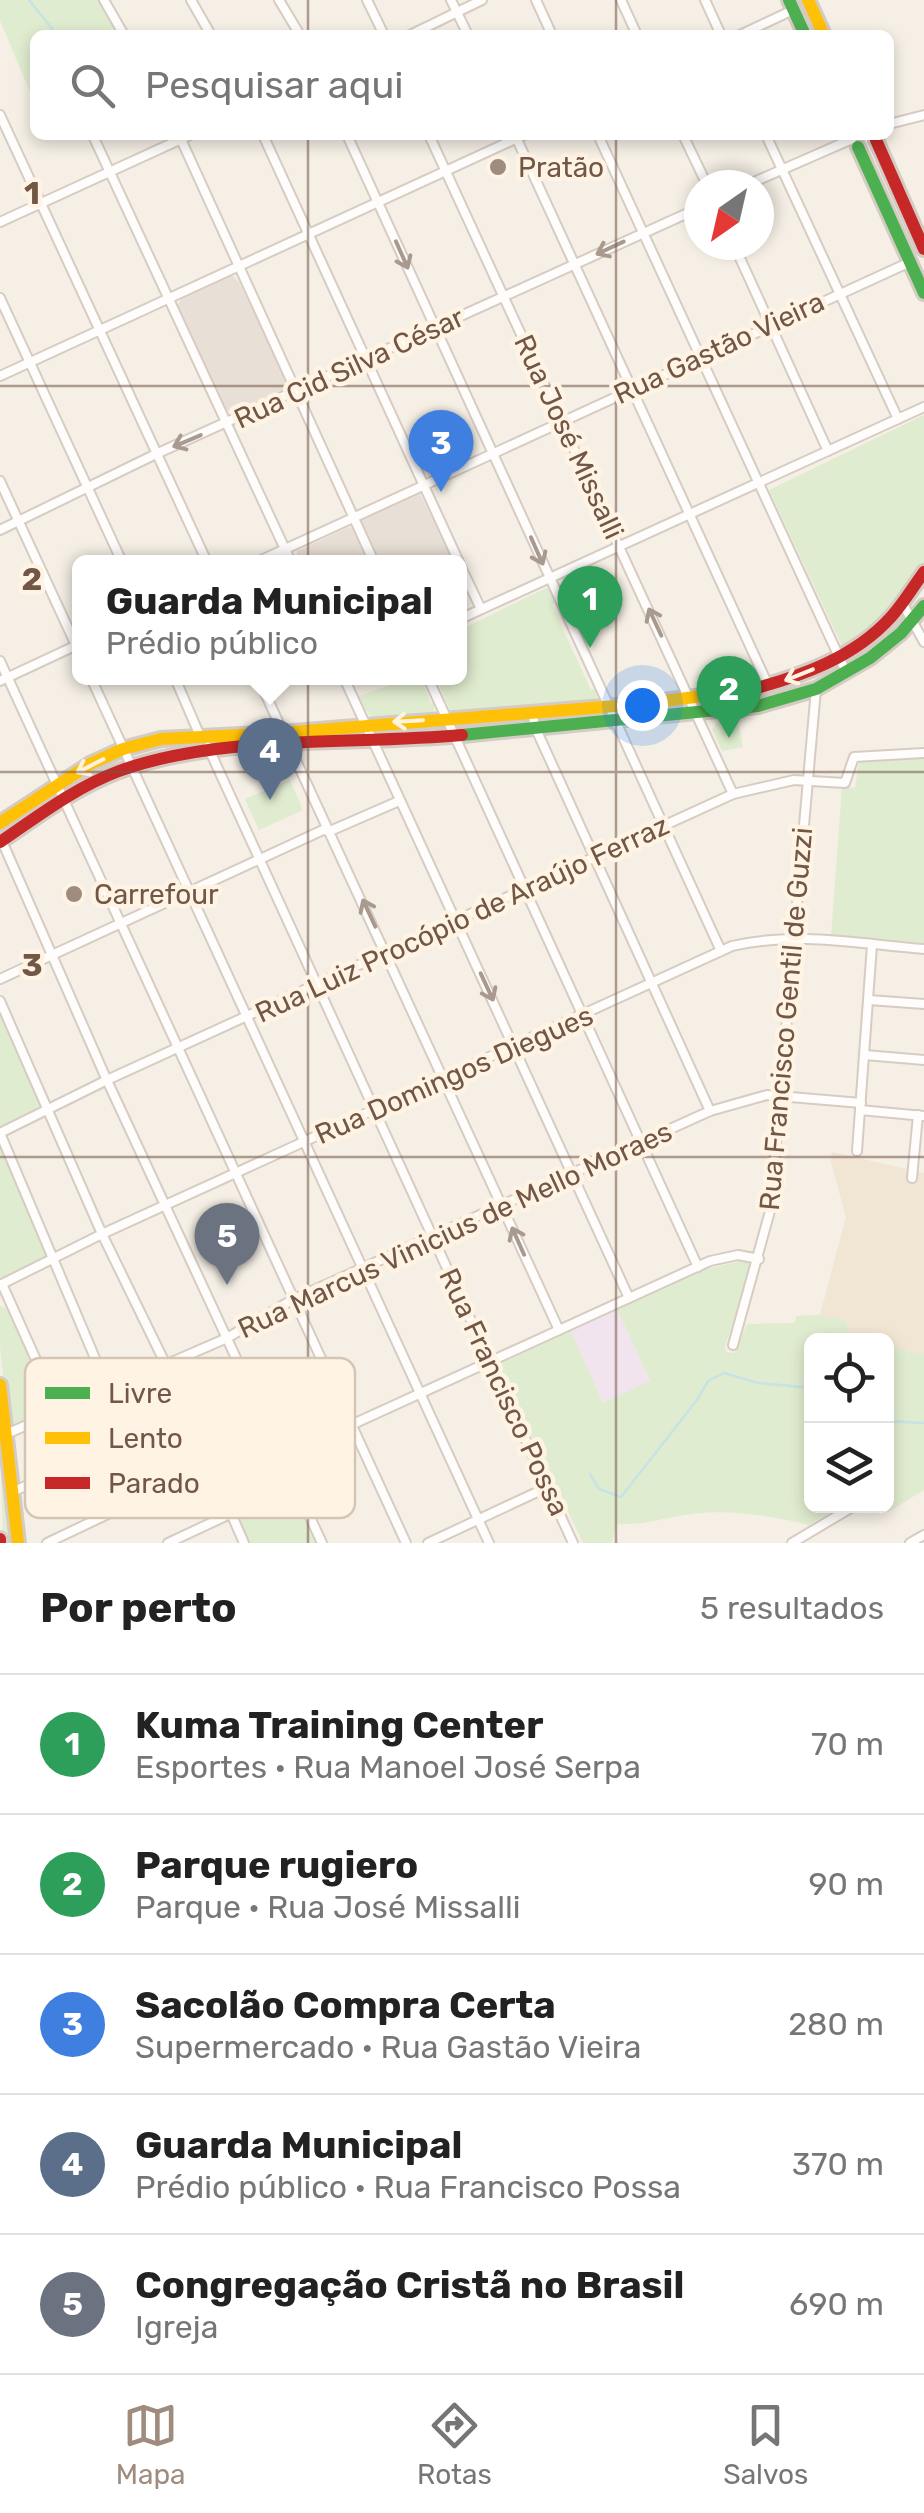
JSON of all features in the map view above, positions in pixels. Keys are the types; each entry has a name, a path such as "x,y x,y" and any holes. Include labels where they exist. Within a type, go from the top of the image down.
{"main road":[{"path":"811,1 822,30"},
{"path":"791,5 803,30"},
{"path":"854,140 868,148 874,140"},
{"path":"854,140 924,293"},
{"path":"877,140 924,248"},
{"path":"0,823 57,783 124,749 180,736 283,733 608,705 758,706 816,689 904,606 924,572"},
{"path":"1,842 63,799 132,766 186,751 456,736 615,719 694,705 870,658 914,620 924,606"},
{"path":"0,1385 18,1543"}],"street":[{"path":"104,0 121,30"},
{"path":"190,0 208,30"},
{"path":"279,0 297,30"},
{"path":"367,0 382,30"},
{"path":"451,0 466,30"},
{"path":"420,30 482,0"},
{"path":"536,0 550,30"},
{"path":"621,0 635,30"},
{"path":"706,0 719,30"},
{"path":"748,30 791,5"},
{"path":"0,115 204,555"},
{"path":"894,123 924,115"},
{"path":"95,140 289,555"},
{"path":"0,222 175,140"},
{"path":"185,140 371,555"},
{"path":"264,140 455,555"},
{"path":"349,140 721,950"},
{"name":"Rua José Missalli","path":"432,140 732,794"},
{"path":"0,376 509,140"},
{"path":"520,140 769,687"},
{"path":"600,140 843,665"},
{"path":"686,140 700,170"},
{"path":"768,140 898,418"},
{"path":"774,172 854,140"},
{"name":"Rua Cid Silva César","path":"0,530 156,454 684,214"},
{"path":"741,260 828,451"},
{"name":"Rua Gastão Vieira","path":"273,555 910,262"},
{"path":"0,298 119,555"},
{"path":"467,615 924,407"},
{"path":"0,481 72,633"},
{"path":"467,580 481,608"},
{"path":"904,606 924,642"},
{"path":"4,679 72,651"},
{"path":"0,661 4,679 57,783 319,1358"},
{"path":"94,685 489,1543"},
{"name":"Rua Francisco Possa","path":"177,685 574,1543"},
{"path":"261,685 558,1330"},
{"path":"347,685 628,1298"},
{"path":"432,685 698,1266"},
{"name":"Rua Francisco Gentil de Guzzi","path":"733,1345 770,1212 816,689"},
{"path":"532,711 535,727 593,858 710,1111"},
{"name":"Rua Luiz Procópio de Araújo Ferraz","path":"0,1133 732,794 788,781 844,782 854,757 924,753"},
{"path":"0,979 323,830 399,801"},
{"path":"1,842 236,1358"},
{"name":"Rua Domingos Diegues","path":"1,1284 721,950 768,938 924,949"},
{"path":"857,1151 872,944"},
{"path":"0,1000 102,1234 163,1358"},
{"path":"869,1000 924,1004"},
{"path":"866,1054 924,1060"},
{"name":"Rua Marcus Vinicius de Mello Moraes","path":"182,1358 227,1338 292,1300 710,1111 767,1095 921,1116"},
{"path":"912,1178 919,1162 921,1116"},
{"path":"0,1133 95,1358"},
{"path":"355,1423 698,1266 725,1256 759,1258"},
{"path":"1,1284 35,1358"},
{"path":"355,1434 406,1543"},
{"path":"12,1492 25,1486"},
{"path":"428,1543 548,1487"},
{"path":"792,1543 842,1513"},
{"path":"47,1543 99,1518"},
{"path":"168,1543 221,1518"},
{"path":"232,1518 244,1543"},
{"path":"310,1518 322,1543"},
{"path":"910,1543 924,1534"}],"shaded area":[{"path":"232,275 239,282 288,385 282,393 236,414 225,409 178,305 182,297"},
{"path":"419,492 451,555 374,555 360,524 362,517"},
{"path":"349,527 357,532 367,555 297,555 297,551"},
{"path":"832,1152 924,1173 924,1355 894,1348 894,1333 850,1333 846,1320 820,1315 846,1217 831,1162"},
{"path":"617,1309 650,1382 603,1403 570,1330"}],"green space":[{"path":"0,0 99,0 114,30 30,30 30,92 0,20"},
{"path":"924,415 924,563 895,609 846,648 769,490"},
{"path":"546,588 552,591 557,602 552,605 591,690 596,688 597,699 450,710 439,685 467,685 467,627"},
{"path":"390,685 424,685 431,703 435,703 433,713 372,718 356,697"},
{"path":"737,716 743,747 722,751 712,729 721,718"},
{"path":"924,758 924,943 831,937 842,787 855,788 859,762"},
{"path":"290,780 303,810 259,830 245,799"},
{"path":"0,1013 41,1102 36,1110 0,1129"},
{"path":"0,1141 48,1255 5,1278 0,1277"},
{"path":"744,1260 750,1265 751,1273 726,1352 734,1353 747,1324 795,1323 796,1316 820,1315 846,1320 850,1333 804,1333 804,1513 829,1513 809,1525 756,1515 701,1513 617,1524 612,1543 583,1543 498,1365 570,1329 603,1403 650,1381 617,1309 703,1270"},
{"path":"0,1306 9,1309 32,1358 25,1358 25,1423 14,1429 8,1425"},
{"path":"894,1348 924,1355 924,1490 894,1508"},
{"path":"0,1443 15,1543 5,1543 3,1535"},
{"path":"237,1518 305,1518 317,1543 250,1543"}],"waterway":[{"path":"29,0 53,30"},
{"path":"590,1474 599,1489 621,1497 708,1381 724,1373 758,1383 804,1387"},
{"path":"894,1421 924,1423"}],"traffic: fast":[{"path":"789,0 803,30"},
{"path":"858,147 924,293"},
{"path":"462,735 758,706 816,689 870,658 901,633 924,606"}],"traffic: slow":[{"path":"808,0 822,30"},
{"path":"0,823 90,764 123,749 161,739 640,704 750,690"},
{"path":"0,1385 18,1543"}],"traffic: jam":[{"path":"876,140 924,249"},
{"path":"750,690 807,672 861,644 891,617 924,572"},
{"path":"0,842 88,785 159,759 243,746 462,735"}],"place":[{"name":"Pratão","path":"498,167"},
{"name":"Sacolão Compra Certa","path":"441,492"},
{"name":"Kuma Training Center","path":"590,648"},
{"name":"Parque rugiero","path":"729,738"},
{"name":"Guarda Municipal","path":"270,800"},
{"name":"Carrefour","path":"74,894"},
{"name":"Congregação Cristã no Brasil","path":"227,1285"}]}
